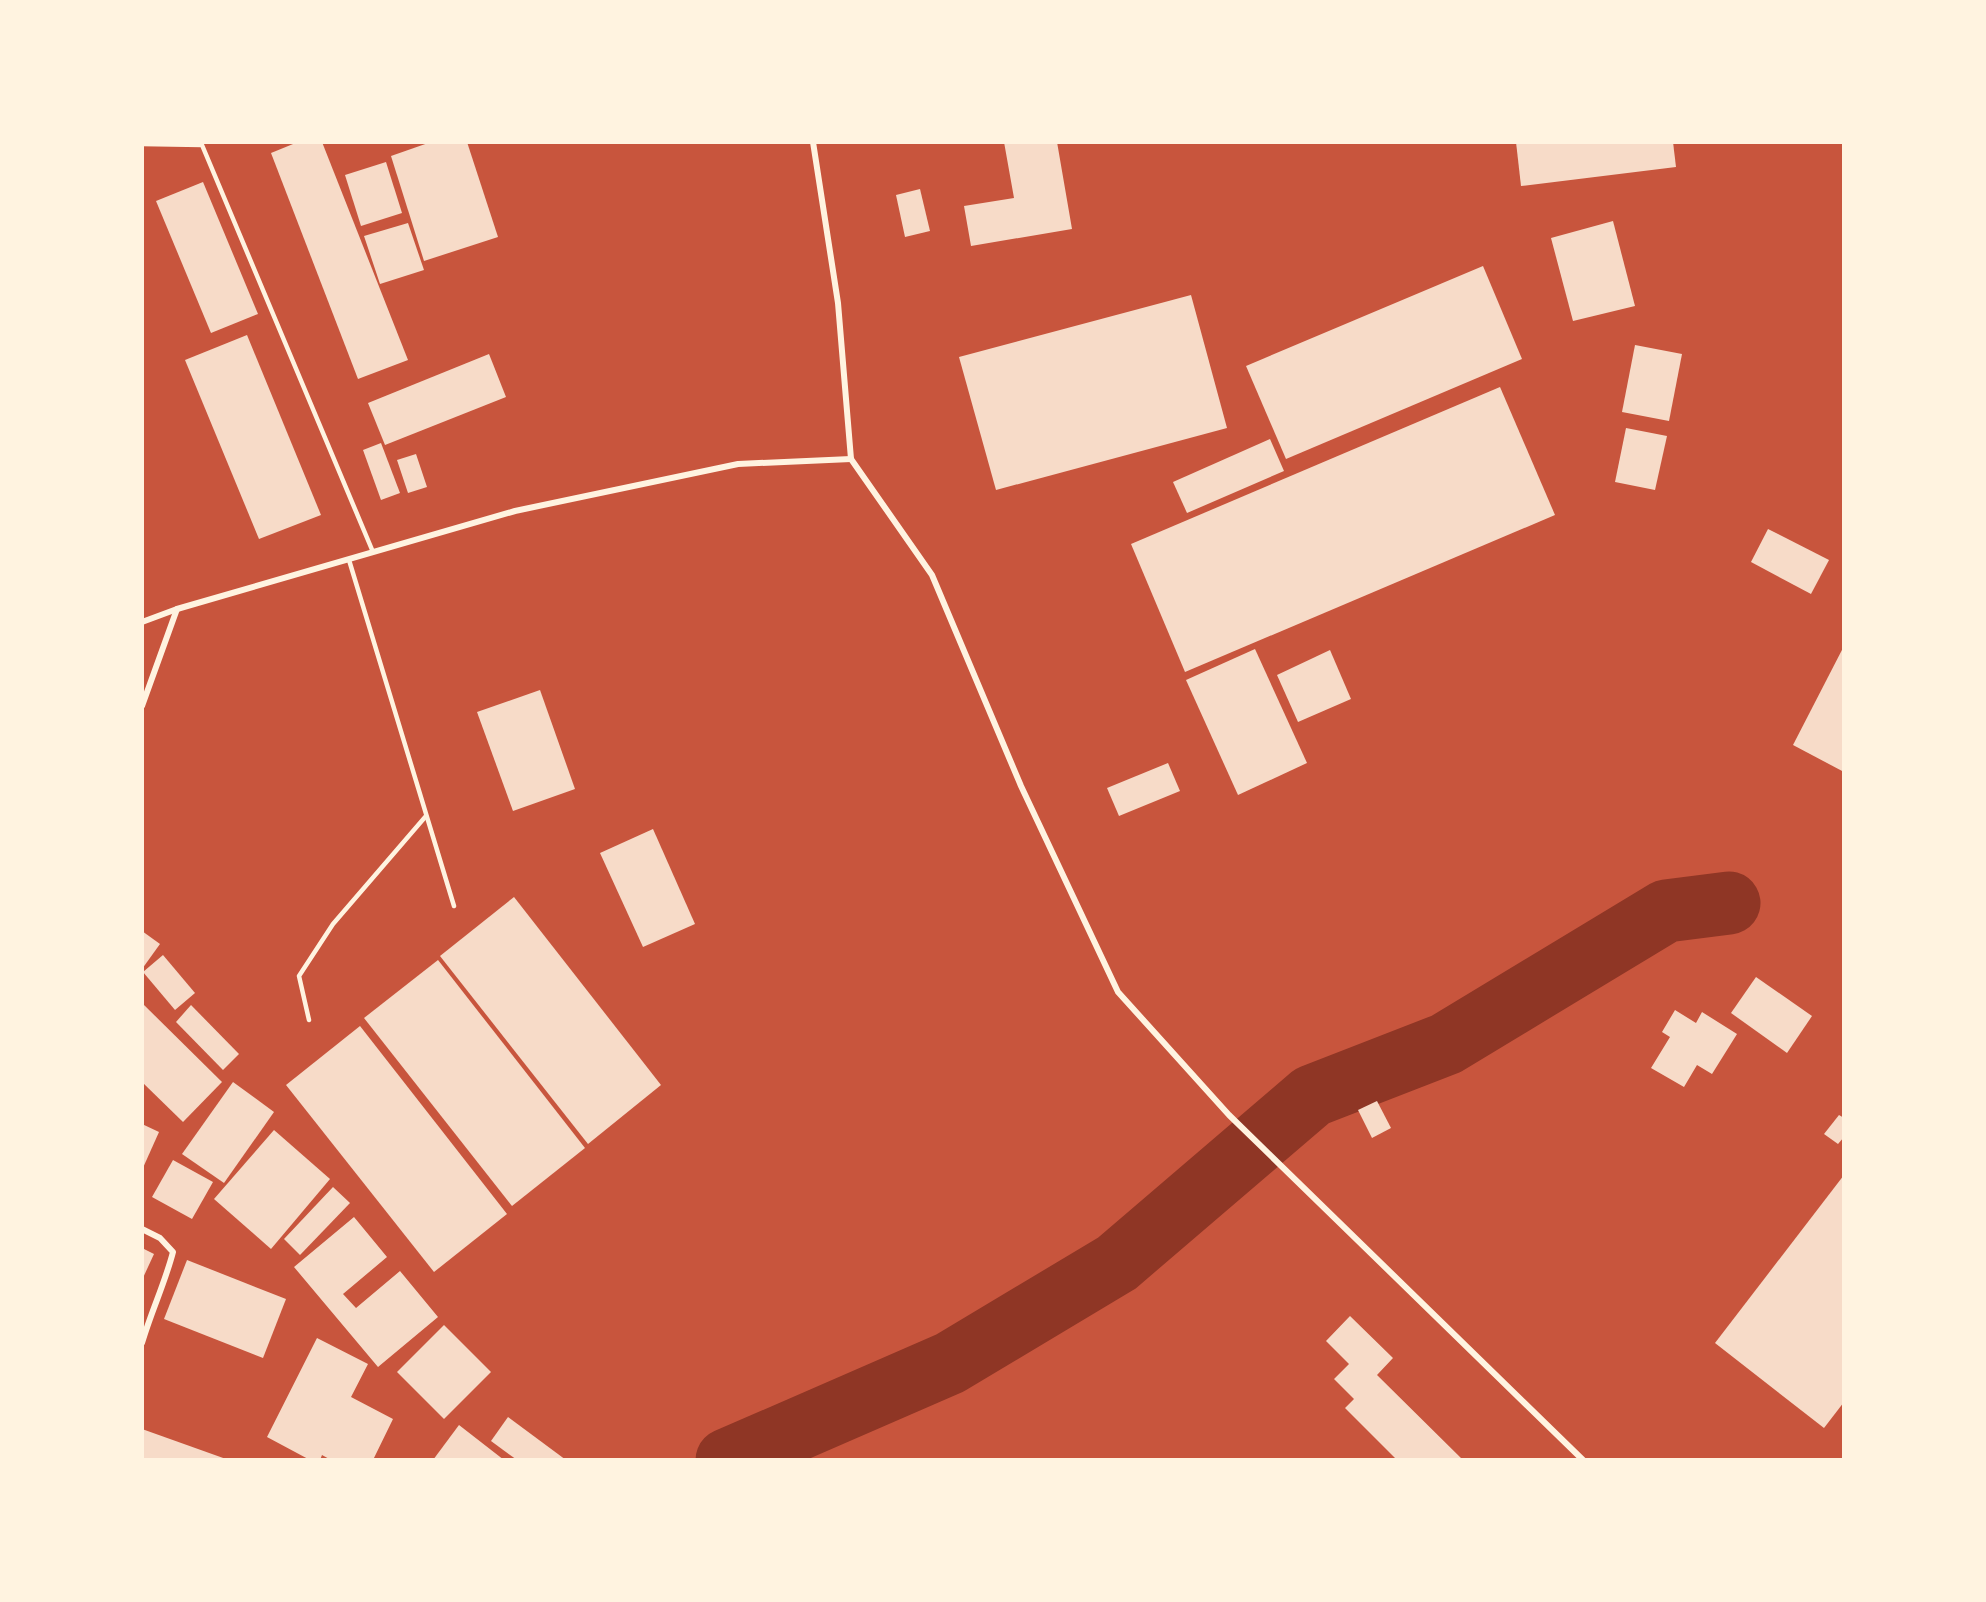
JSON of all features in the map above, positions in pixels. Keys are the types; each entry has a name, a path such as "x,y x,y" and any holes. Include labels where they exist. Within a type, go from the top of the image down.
{"street":[{"path":"813,142 838,303 851,459 932,575 1021,786 1118,992 1229,1115 1282,1169 1582,1460"},
{"path":"142,622 177,609 515,511 738,464 851,459"},
{"path":"142,706 177,609"},
{"path":"142,1229 160,1239 173,1252 142,1343"}],"lane":[{"path":"142,144 202,145 373,552"},
{"path":"349,560 454,906"},
{"path":"309,1020 299,976 333,924 426,816"}],"building":[{"path":"298,142 322,142 408,360 358,379 271,153"},
{"path":"431,142 467,142 498,237 424,261 391,156"},
{"path":"1004,142 1057,142 1072,229 971,246 964,206 1014,198"},
{"path":"1516,142 1673,142 1676,167 1521,186"},
{"path":"386,162 402,213 361,226 345,175"},
{"path":"203,182 258,314 211,333 156,201"},
{"path":"920,189 930,231 905,237 896,195"},
{"path":"1613,221 1635,306 1573,321 1551,238"},
{"path":"408,223 424,270 380,284 364,236"},
{"path":"1483,266 1522,359 1286,459 1246,366"},
{"path":"1191,295 1227,428 996,490 959,357"},
{"path":"247,335 321,515 259,539 185,360"},
{"path":"1635,345 1682,354 1669,421 1622,412"},
{"path":"489,354 506,397 385,445 368,403"},
{"path":"1500,387 1555,515 1185,672 1131,544"},
{"path":"1626,428 1667,436 1655,490 1615,482"},
{"path":"1270,439 1284,471 1187,513 1173,482"},
{"path":"381,443 400,493 381,500 363,450"},
{"path":"416,454 427,487 408,493 397,460"},
{"path":"1768,529 1829,560 1811,594 1751,562"},
{"path":"1844,646 1844,772 1793,745"},
{"path":"1255,649 1307,763 1238,795 1186,680"},
{"path":"1330,650 1351,699 1298,722 1277,675"},
{"path":"540,690 575,789 513,811 477,712"},
{"path":"1168,763 1180,791 1119,816 1107,788"},
{"path":"653,829 695,924 643,947 600,853"},
{"path":"514,897 661,1085 588,1144 440,956"},
{"path":"142,931 160,944 142,969"},
{"path":"163,955 195,993 175,1010 143,972"},
{"path":"438,960 585,1148 512,1206 364,1018"},
{"path":"1756,977 1812,1016 1787,1053 1731,1013"},
{"path":"142,1003 222,1082 183,1122 142,1082"},
{"path":"191,1005 239,1054 223,1070 176,1022"},
{"path":"1675,1010 1696,1023 1702,1012 1737,1034 1712,1074 1697,1065 1684,1087 1651,1068 1670,1037 1662,1032"},
{"path":"360,1026 507,1214 434,1272 286,1085"},
{"path":"233,1082 274,1112 224,1183 182,1154"},
{"path":"1377,1101 1391,1128 1372,1138 1358,1110"},
{"path":"1839,1115 1844,1118 1844,1137 1838,1144 1824,1134"},
{"path":"142,1124 159,1132 142,1170"},
{"path":"274,1130 330,1179 271,1249 214,1199"},
{"path":"173,1160 213,1182 192,1219 152,1197"},
{"path":"1844,1175 1844,1402 1824,1428 1715,1343"},
{"path":"333,1187 350,1203 300,1255 284,1239"},
{"path":"354,1217 387,1257 343,1294 356,1308 400,1271 438,1317 378,1367 294,1267"},
{"path":"142,1248 154,1254 142,1280"},
{"path":"187,1260 286,1299 263,1358 164,1319"},
{"path":"1350,1316 1393,1358 1377,1375 1463,1460 1397,1460 1345,1408 1354,1399 1334,1379 1349,1364 1326,1341"},
{"path":"444,1325 491,1372 444,1419 397,1372"},
{"path":"317,1338 368,1364 351,1397 393,1419 373,1460 331,1460 322,1455 320,1460 310,1460 267,1437"},
{"path":"508,1417 566,1460 517,1460 491,1441"},
{"path":"459,1425 504,1460 433,1460"},
{"path":"142,1429 226,1459 226,1460 142,1460"}],"waterway":[{"path":"727,1460 950,1363 1117,1263 1312,1096 1446,1044 1666,911 1729,903"}]}
